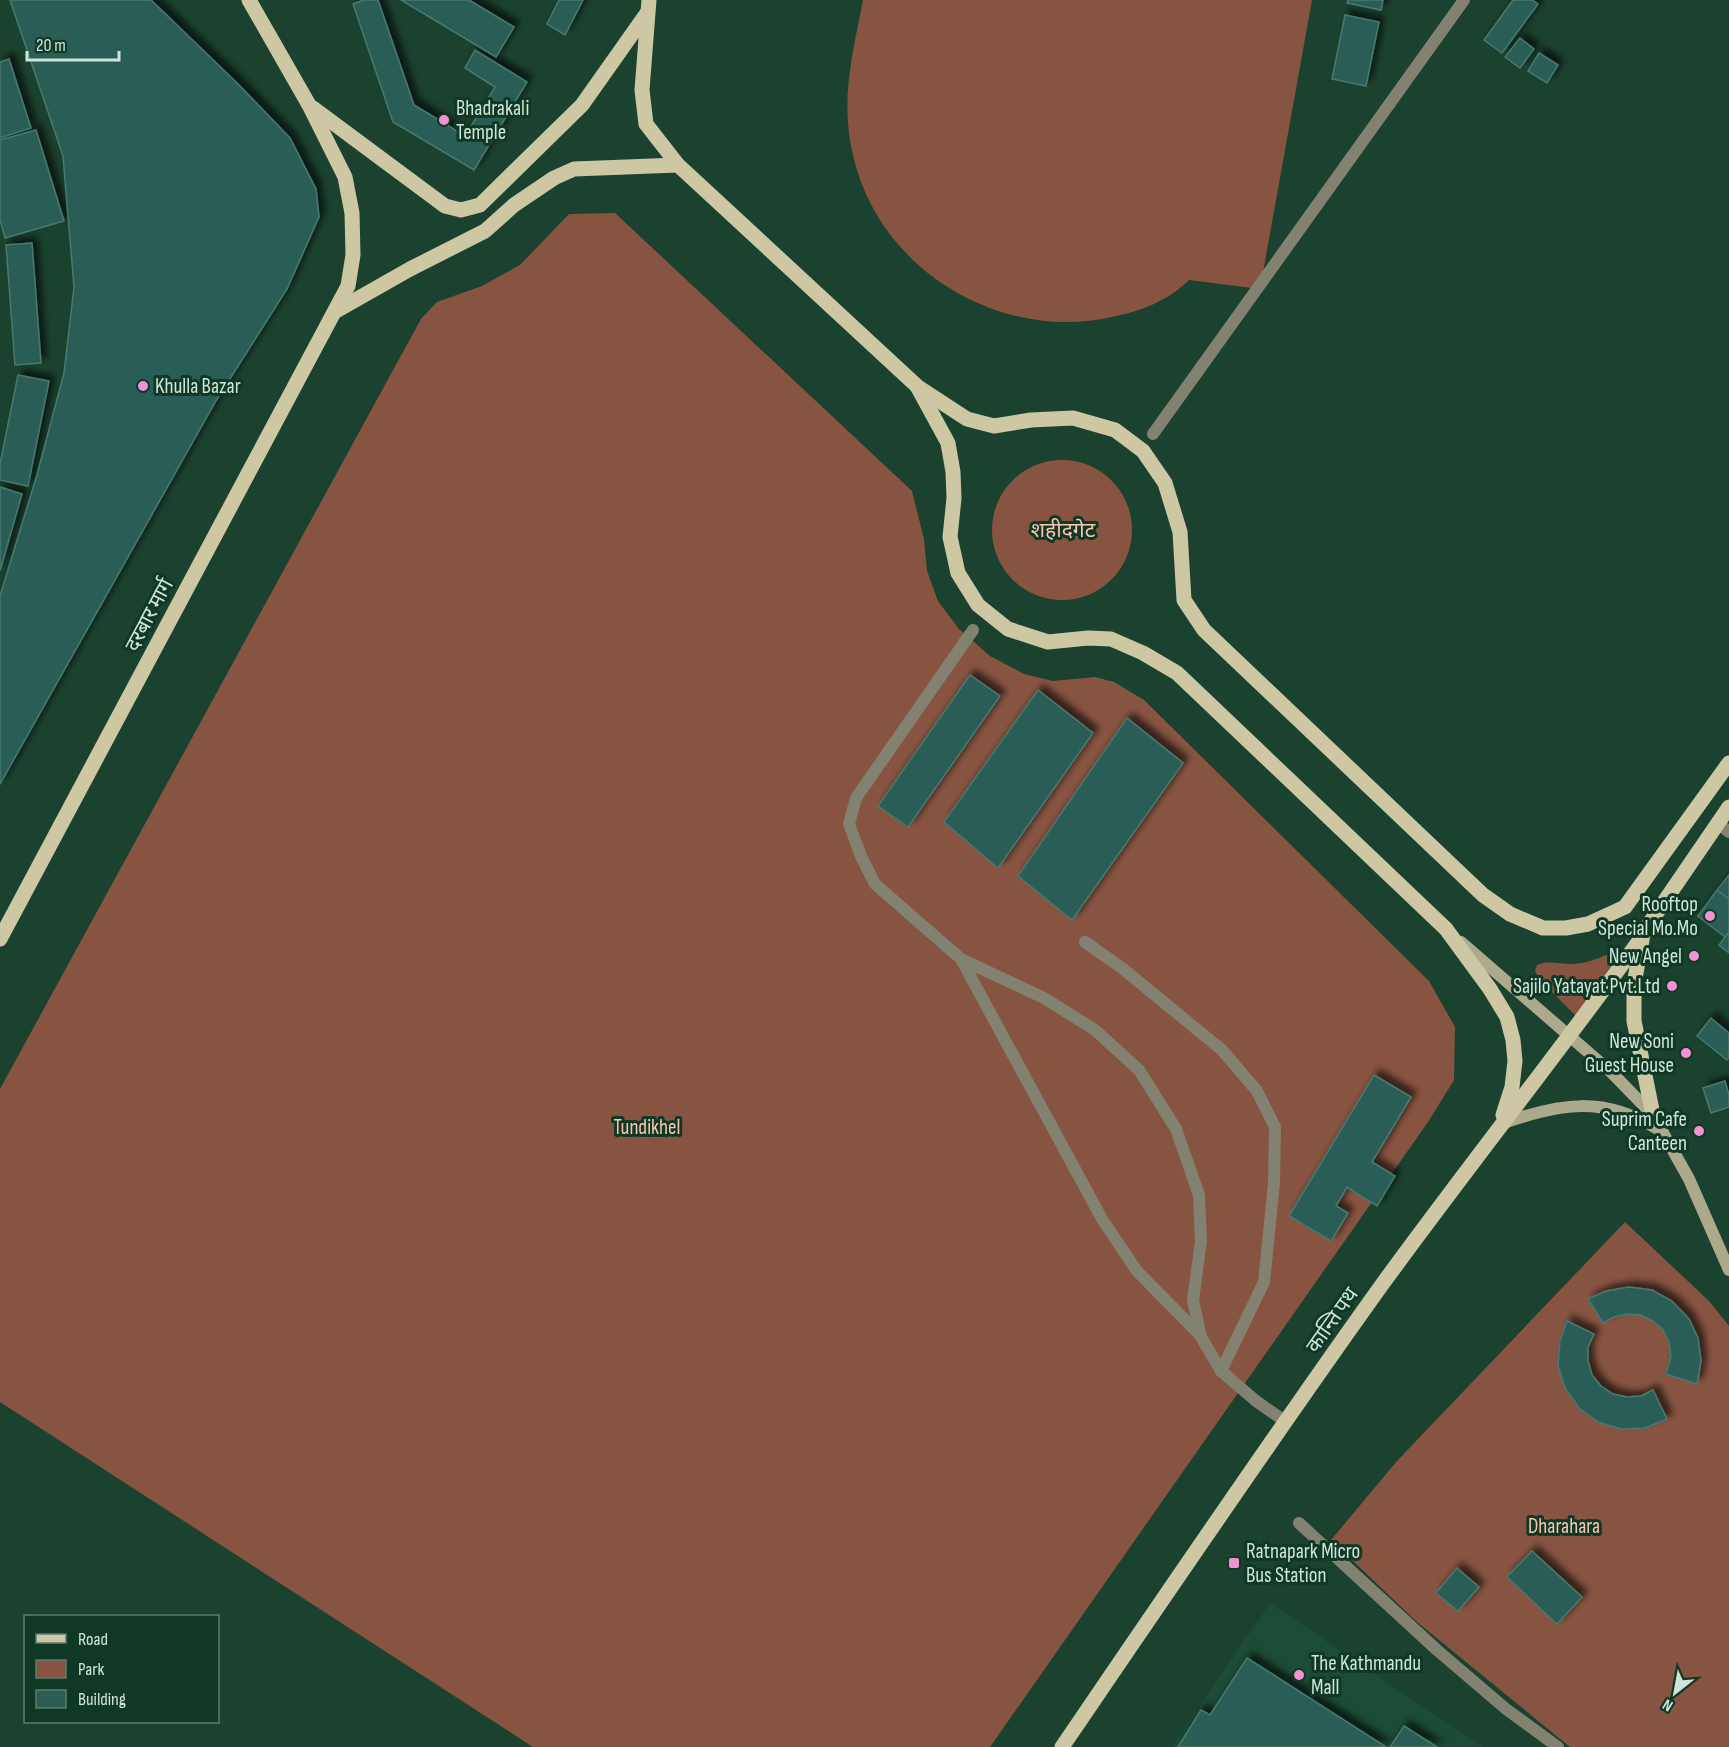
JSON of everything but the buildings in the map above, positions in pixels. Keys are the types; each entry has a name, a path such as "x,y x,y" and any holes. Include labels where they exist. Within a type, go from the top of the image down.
{"main road":[{"path":"249,0 276,46"},
{"path":"261,0 276,46"},
{"path":"309,105 445,206 461,210 480,205 582,105 648,7"},
{"path":"648,7 642,90 646,123 678,165 918,387 967,419 994,426 1031,420 1073,418 1114,430 1143,451 1165,483 1180,532 1184,600 1204,630 1483,895 1510,914 1543,928 1566,928 1588,924 1625,907 1729,763"},
{"name":"दरबार मार्ग","path":"0,939 348,286 353,255 352,213 345,177 276,46"},
{"path":"336,311 410,269 485,231 514,205 554,178 574,169 678,165"},
{"path":"918,387 948,443 953,472 954,498 950,537 958,573 978,605 1008,629 1048,642 1088,638 1112,639 1178,673 1446,929 1490,989 1509,1025 1515,1061 1512,1087 1501,1124"},
{"path":"1653,1115 1634,1021 1634,984 1642,938 1649,924 1724,828 1729,807"},
{"name":"कान्ति पथ","path":"1062,1747 1381,1287 1642,938"}],"street":[{"path":"1446,929 1618,1079 1653,1115 1689,1179 1729,1270"},
{"path":"1501,1124 1538,1111 1565,1106 1591,1106 1623,1112 1664,1133"}],"lane":[{"path":"1153,434 1464,0"},
{"path":"973,630 856,798 849,824 875,884 961,959 1053,1003 1095,1030 1139,1070 1176,1129 1199,1195 1201,1241 1193,1300 1202,1337"},
{"path":"1084,942 1122,968 1222,1050 1257,1091 1275,1127 1274,1184 1264,1282 1221,1371"},
{"path":"961,959 1102,1219 1137,1271 1202,1337 1221,1371 1256,1401 1286,1422"},
{"path":"1299,1523 1437,1650 1506,1709 1558,1747"}],"shaded area":[{"name":"The Kathmandu Mall","path":"1270,1603 1483,1747 1172,1747"}],"green space":[{"path":"863,0 1312,0 1260,289 1189,280 1172,294 1133,312 1072,322 1032,319 993,309 956,292 924,269 895,241 873,208 857,170 851,147 848,126 848,85"},
{"name":"Tundikhel","path":"615,213 912,491 924,539 927,571 938,601 959,629 990,656 1024,674 1053,681 1095,677 1114,682 1144,700 1429,981 1455,1027 1454,1080 1428,1122 990,1747 533,1747 0,1402 0,1089 421,319 437,302 482,286 520,265 569,214"},
{"name":"शहीदगेट","path":"1062,460 1089,465 1111,481 1127,503 1132,530 1127,557 1111,579 1089,595 1062,600 1035,595 1013,579 997,557 992,530 997,503 1013,481 1035,465"},
{"path":"1609,954 1616,958 1579,1014 1575,1015 1540,980 1535,971 1537,965 1549,962 1581,963"},
{"name":"Dharahara","path":"1625,1222 1709,1301 1729,1326 1729,1747 1570,1747 1417,1622 1331,1540 1397,1461"}],"place":[{"name":"Bhadrakali Temple","path":"444,120"},
{"name":"Khulla Bazar","path":"143,386"},
{"name":"Rooftop Special Mo.Mo","path":"1710,916"},
{"name":"New Angel","path":"1694,956"},
{"name":"Sajilo Yatayat Pvt.Ltd","path":"1672,986"},
{"name":"New Soni Guest House","path":"1686,1053"},
{"name":"Suprim Cafe Canteen","path":"1699,1131"},
{"name":"Ratnapark Micro Bus Station","path":"1234,1563"},
{"name":"The Kathmandu Mall","path":"1299,1675"}]}
